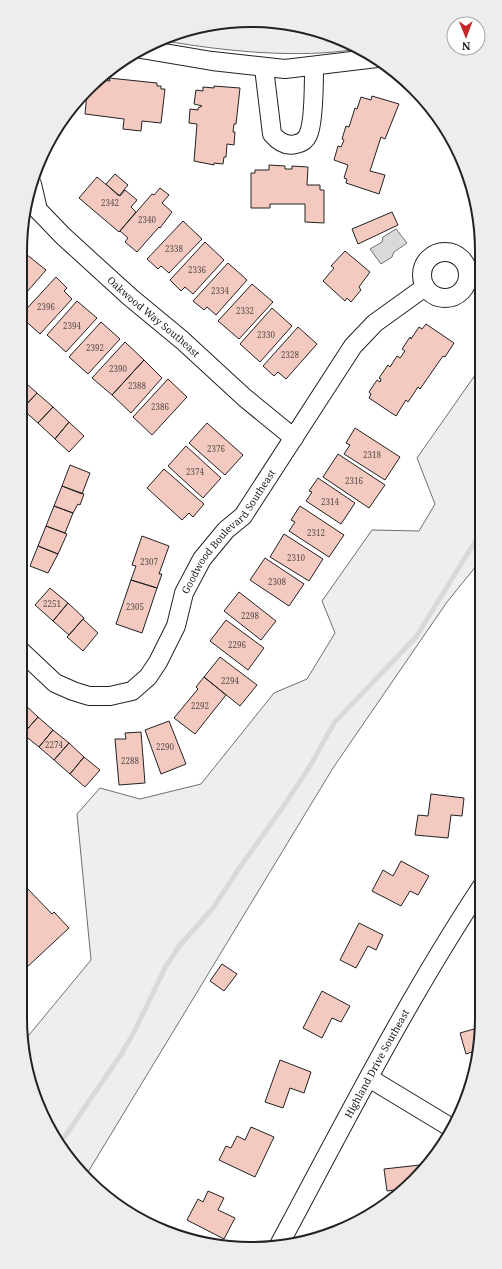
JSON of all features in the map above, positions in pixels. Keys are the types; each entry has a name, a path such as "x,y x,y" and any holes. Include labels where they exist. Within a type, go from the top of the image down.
{"street":[{"path":"151,51 264,68 285,69 366,59"},
{"path":"264,68 272,134 279,142 292,146 301,143 308,135 312,113 314,66"},
{"name":"Oakwood Way Southeast","path":"34,195 38,210 63,236 130,297 182,340 245,398 294,438"},
{"name":"Goodwood Boulevard Southeast","path":"27,656 56,683 72,691 89,696 110,696 132,692 148,678 158,662 176,626 184,593 202,559 226,530 243,516 353,346 375,323 425,287"},
{"name":"Highland Drive Southeast","path":"283,1240 369,1078 449,936 475,897"},
{"path":"369,1078 447,1125"}],"shaded area":[{"path":"236,27 266,27 295,31 323,39 350,50 286,54 212,48 171,42 207,31"},
{"path":"396,229 407,243 394,252 392,257 381,264 370,249 382,242 383,237"},
{"path":"475,375 475,567 447,602 333,768 88,1171 73,1154 57,1130 44,1104 31,1062 28,1037 91,960 77,814 100,788 140,799 201,784 274,693 307,679 335,633 322,601 372,530 419,531 435,504 417,458"}],"building":[{"path":"109,78 157,83 157,86 161,86 161,89 165,89 161,123 142,121 141,131 123,129 124,119 85,114 86,100 106,80 110,81"},
{"path":"214,86 240,88 236,124 234,124 233,132 235,132 234,145 227,144 226,157 224,157 223,164 214,163 214,165 194,161 197,124 189,123 190,109 198,110 198,108 202,106 194,104 196,90 203,91 203,87 214,88"},
{"path":"372,96 399,104 385,139 381,137 370,171 385,175 379,194 346,183 347,179 344,178 348,165 334,160 338,146 341,147 344,140 342,139 346,126 349,127 355,108 357,109 361,97 371,100"},
{"path":"269,165 285,166 285,169 292,169 292,166 308,167 307,185 320,185 320,190 324,190 324,223 305,222 305,204 270,204 270,208 251,208 251,173 255,173 255,170 269,170"},
{"path":"115,174 128,185 119,196 106,184"},
{"path":"97,177 120,196 125,190 137,200 131,207 136,212 119,232 79,198"},
{"path":"160,188 169,195 162,203 172,212 160,228 159,227 137,252 125,242 128,238 120,231 152,194 154,195"},
{"path":"392,212 398,225 358,244 352,229"},
{"path":"183,221 202,239 169,273 161,266 158,269 147,259"},
{"path":"205,242 224,260 193,294 185,287 181,291 170,280"},
{"path":"345,251 370,272 359,287 361,290 351,302 347,298 345,301 323,281 334,268 331,266"},
{"path":"27,255 46,270 27,292"},
{"path":"228,263 247,280 216,315 207,307 204,310 193,301"},
{"path":"56,277 67,288 64,291 72,299 40,334 27,322 27,308"},
{"path":"252,284 273,302 239,339 218,321"},
{"path":"77,301 97,318 66,352 47,335"},
{"path":"272,308 292,326 260,362 240,344"},
{"path":"101,322 120,339 88,374 69,357"},
{"path":"426,324 454,343 420,389 418,387 408,402 406,400 396,416 369,398 371,394 369,392 377,380 380,382 381,379 379,378 388,365 390,367 397,356 400,358 405,351 402,349 410,337 411,339 419,327 422,329"},
{"path":"298,327 317,344 286,379 278,372 274,376 263,366"},
{"path":"125,342 144,360 112,395 92,378"},
{"path":"144,360 162,378 131,413 112,395"},
{"path":"168,379 187,397 152,435 133,417"},
{"path":"27,384 37,393 27,404"},
{"path":"37,393 53,407 38,423 27,413 27,404"},
{"path":"53,407 69,422 55,439 38,423"},
{"path":"69,422 84,436 69,452 55,439"},
{"path":"207,423 243,455 225,475 189,443"},
{"path":"355,428 400,457 385,480 344,454 350,445 346,443"},
{"path":"186,446 221,478 203,498 168,466"},
{"path":"338,454 385,485 369,508 323,477"},
{"path":"70,465 90,473 82,494 62,486"},
{"path":"164,469 204,504 193,517 189,513 182,520 147,488"},
{"path":"318,478 355,503 341,524 306,501 312,492 309,491"},
{"path":"62,486 84,494 80,505 78,504 73,513 54,506"},
{"path":"54,506 73,513 65,533 46,526"},
{"path":"300,506 344,535 329,557 289,531 295,522 291,520"},
{"path":"46,526 67,534 58,554 38,546"},
{"path":"284,534 323,559 309,581 270,557"},
{"path":"142,536 169,546 159,574 162,574 157,588 131,580 136,566 132,565"},
{"path":"38,546 58,554 48,573 30,566"},
{"path":"265,558 304,584 289,606 250,580"},
{"path":"131,580 157,588 142,633 116,624"},
{"path":"50,588 68,603 53,621 35,605"},
{"path":"239,592 276,621 261,640 224,611"},
{"path":"68,603 84,618 69,635 53,621"},
{"path":"83,619 98,633 83,651 67,637"},
{"path":"226,620 264,648 248,670 210,641"},
{"path":"220,657 257,685 240,706 204,677"},
{"path":"204,677 226,695 195,734 174,718 198,689 196,687"},
{"path":"27,707 38,717 27,729"},
{"path":"38,717 53,730 39,747 27,737 27,729"},
{"path":"169,721 186,764 161,774 145,730"},
{"path":"53,730 69,743 54,760 39,747"},
{"path":"141,732 145,783 119,785 115,739 126,739 125,733"},
{"path":"69,743 84,757 70,774 54,760"},
{"path":"84,757 100,770 85,787 70,774"},
{"path":"431,794 464,798 462,816 451,815 448,838 415,835 418,815 428,816"},
{"path":"401,861 429,876 418,895 410,891 401,906 372,891 383,870 393,876"},
{"path":"27,888 52,914 54,912 69,928 27,967"},
{"path":"359,923 383,935 376,950 368,946 356,968 340,960"},
{"path":"222,964 237,974 224,991 210,981"},
{"path":"322,991 350,1006 341,1022 332,1018 322,1038 303,1028"},
{"path":"475,1029 472,1052 466,1054 460,1033"},
{"path":"280,1060 311,1072 304,1093 290,1088 283,1108 265,1102"},
{"path":"251,1127 274,1137 255,1177 219,1160 226,1146 231,1148 237,1136 245,1140"},
{"path":"420,1165 394,1190 387,1191 384,1169"},
{"path":"208,1191 224,1198 218,1210 235,1218 224,1239 187,1220 198,1199 203,1202"}],"waterway":[{"path":"63,1139 122,1053 134,1032 166,966 180,945 213,908 310,766 334,723 416,637 475,542"}]}
